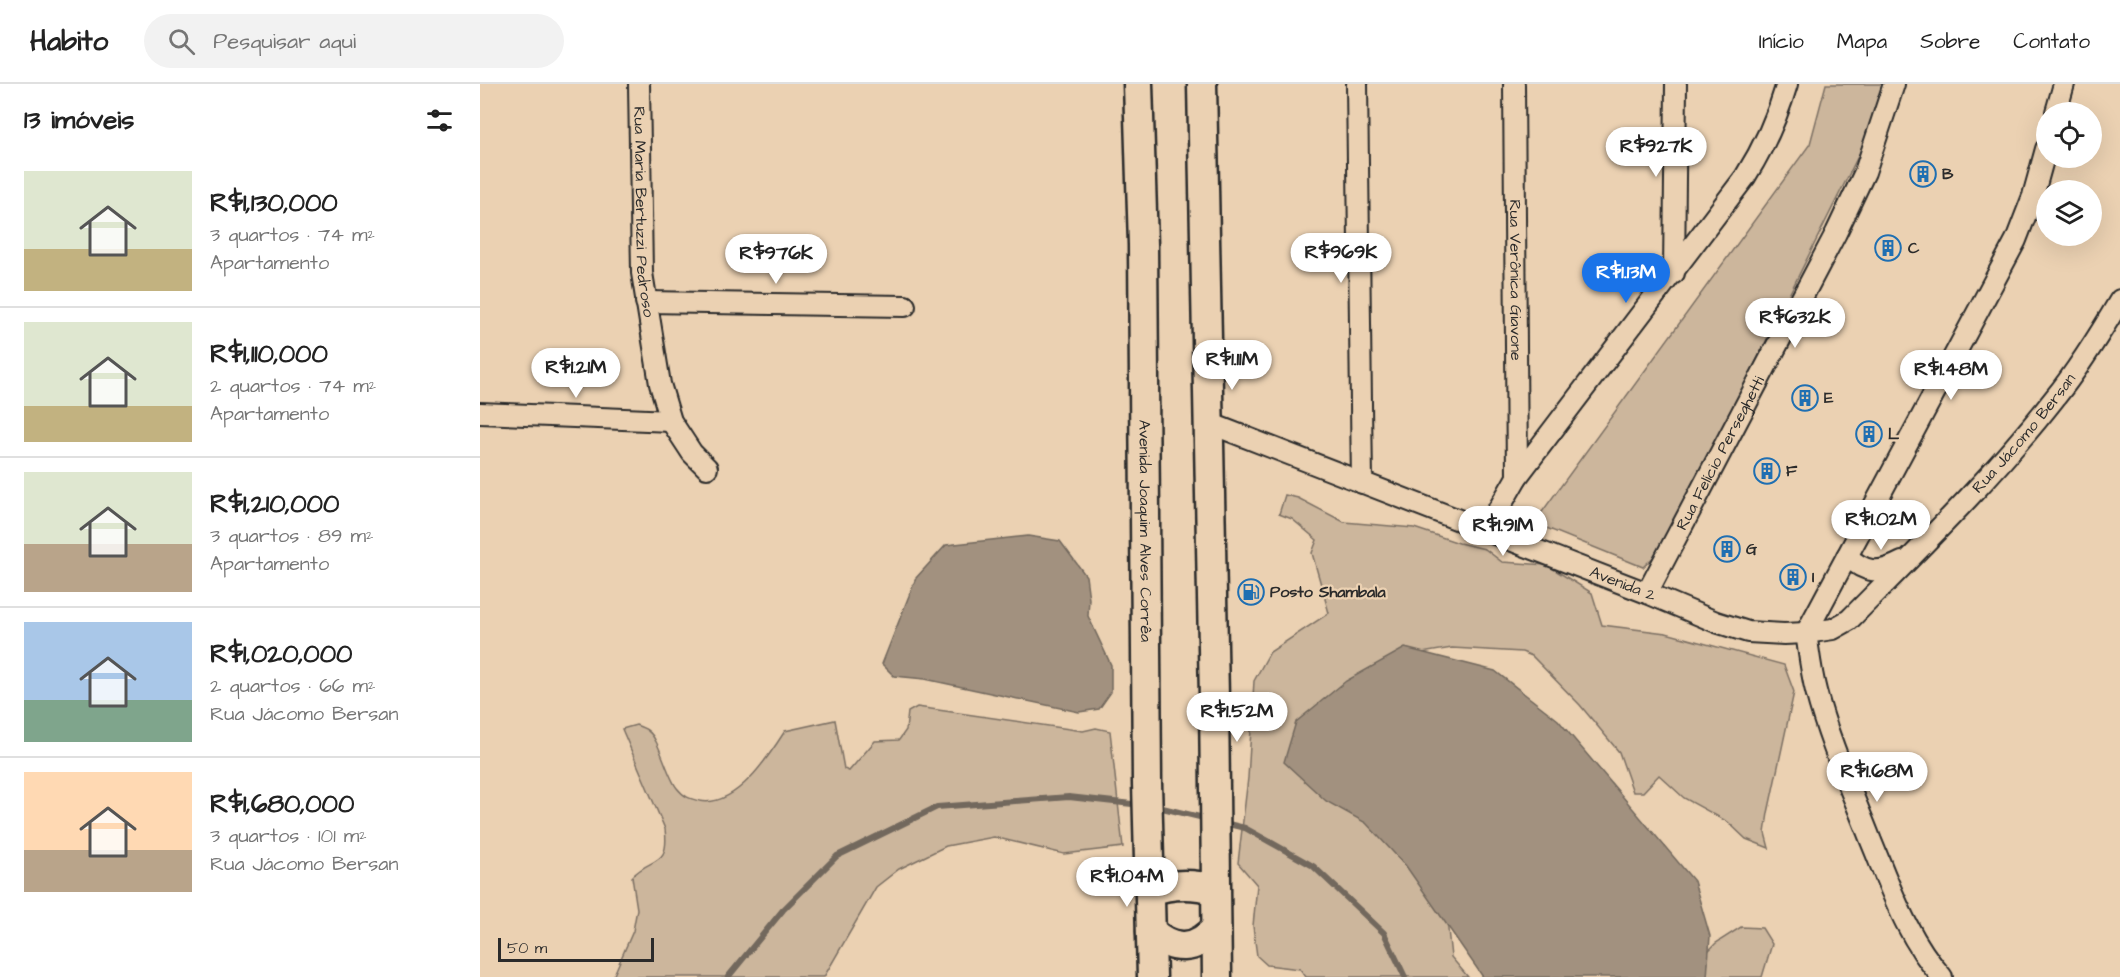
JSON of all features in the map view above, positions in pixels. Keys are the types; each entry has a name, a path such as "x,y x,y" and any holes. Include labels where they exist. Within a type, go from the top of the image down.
{"main road":[{"name":"Avenida Joaquim Alves Corrêa","path":"1138,84 1143,245 1147,783 1152,977"},
{"path":"1202,84 1217,977"},
{"path":"1150,891 1176,884 1215,889"},
{"path":"1151,931 1160,940 1172,945 1185,946 1197,944 1216,928"}],"street":[{"name":"Rua Maria Bertuzzi Pedroso","path":"639,84 642,273 660,384 671,421 692,453 707,468"},
{"path":"1357,84 1362,483"},
{"name":"Rua Verônica Giavone","path":"1514,84 1517,477"},
{"path":"1674,273 1676,84"},
{"path":"1486,531 1517,477 1745,177 1764,147 1787,84"},
{"name":"Rua Felício Perseghetti","path":"1647,593 1836,233 1864,172 1894,84"},
{"path":"2059,102 2064,84"},
{"path":"1942,977 1926,959 1904,920 1864,823 1816,693 1806,633 2016,240 2041,168"},
{"name":"Rua Jácomo Bersan","path":"1806,633 1833,629 1849,621 2006,457 2055,398 2093,345 2120,300"},
{"path":"646,302 905,306"},
{"path":"480,413 671,421"},
{"name":"Avenida 2","path":"1209,423 1716,622 1748,632 1806,633"},
{"name":"Rua Jácomo Bersan","path":"1846,556 1858,567 1874,571 1888,569 1912,556"}],"shaded area":[{"path":"1826,84 1889,84 1885,102 1663,548 1643,567 1534,523 1810,144"},
{"path":"1285,495 1298,498 1344,522 1414,528 1485,549 1502,562 1547,565 1592,593 1602,625 1666,633 1784,665 1794,692 1768,813 1765,833 1769,848 1746,839 1728,822 1684,798 1659,775 1643,792 1633,792 1619,752 1580,705 1532,656 1522,652 1452,648 1409,655 1444,893 1451,957 1468,977 1306,977 1300,969 1267,965 1257,956 1253,926 1257,885 1238,863 1248,778 1254,681 1270,652 1329,613 1312,553 1317,540 1292,519 1279,514"},
{"path":"1028,536 1060,541 1086,576 1089,599 1088,616 1111,665 1111,692 1099,709 1079,712 925,679 894,676 882,664 916,578 946,545"},
{"path":"1405,648 1495,671 1558,720 1694,881 1710,936 1707,977 1483,977 1406,866 1366,823 1326,801 1284,762 1296,722 1346,681"},
{"path":"917,707 1083,731 1096,728 1110,731 1123,847 1064,854 994,837 946,846 899,869 876,887 824,977 613,977 633,931 637,909 632,877 662,856 666,841 665,829 622,729 636,725 647,730 656,741 673,782 680,791 693,799 713,801 726,797 750,778 785,731 835,720 844,769 849,771 875,741 899,740 906,730 908,712"},
{"path":"1741,927 1762,928 1772,944 1762,977 1683,977 1716,943"}],"waterway":[{"path":"728,977 783,910 837,856 937,807 1069,797 1141,805"},
{"path":"1154,806 1208,819"},
{"path":"1224,823 1245,828 1313,866 1384,933 1405,977"}],"place":[{"name":"B","path":"1923,174"},
{"name":"C","path":"1888,248"},
{"name":"E","path":"1805,398"},
{"name":"L","path":"1869,434"},
{"name":"F","path":"1767,471"},
{"name":"G","path":"1727,549"},
{"name":"I","path":"1793,577"},
{"name":"Posto Shambala","path":"1251,592"}]}
